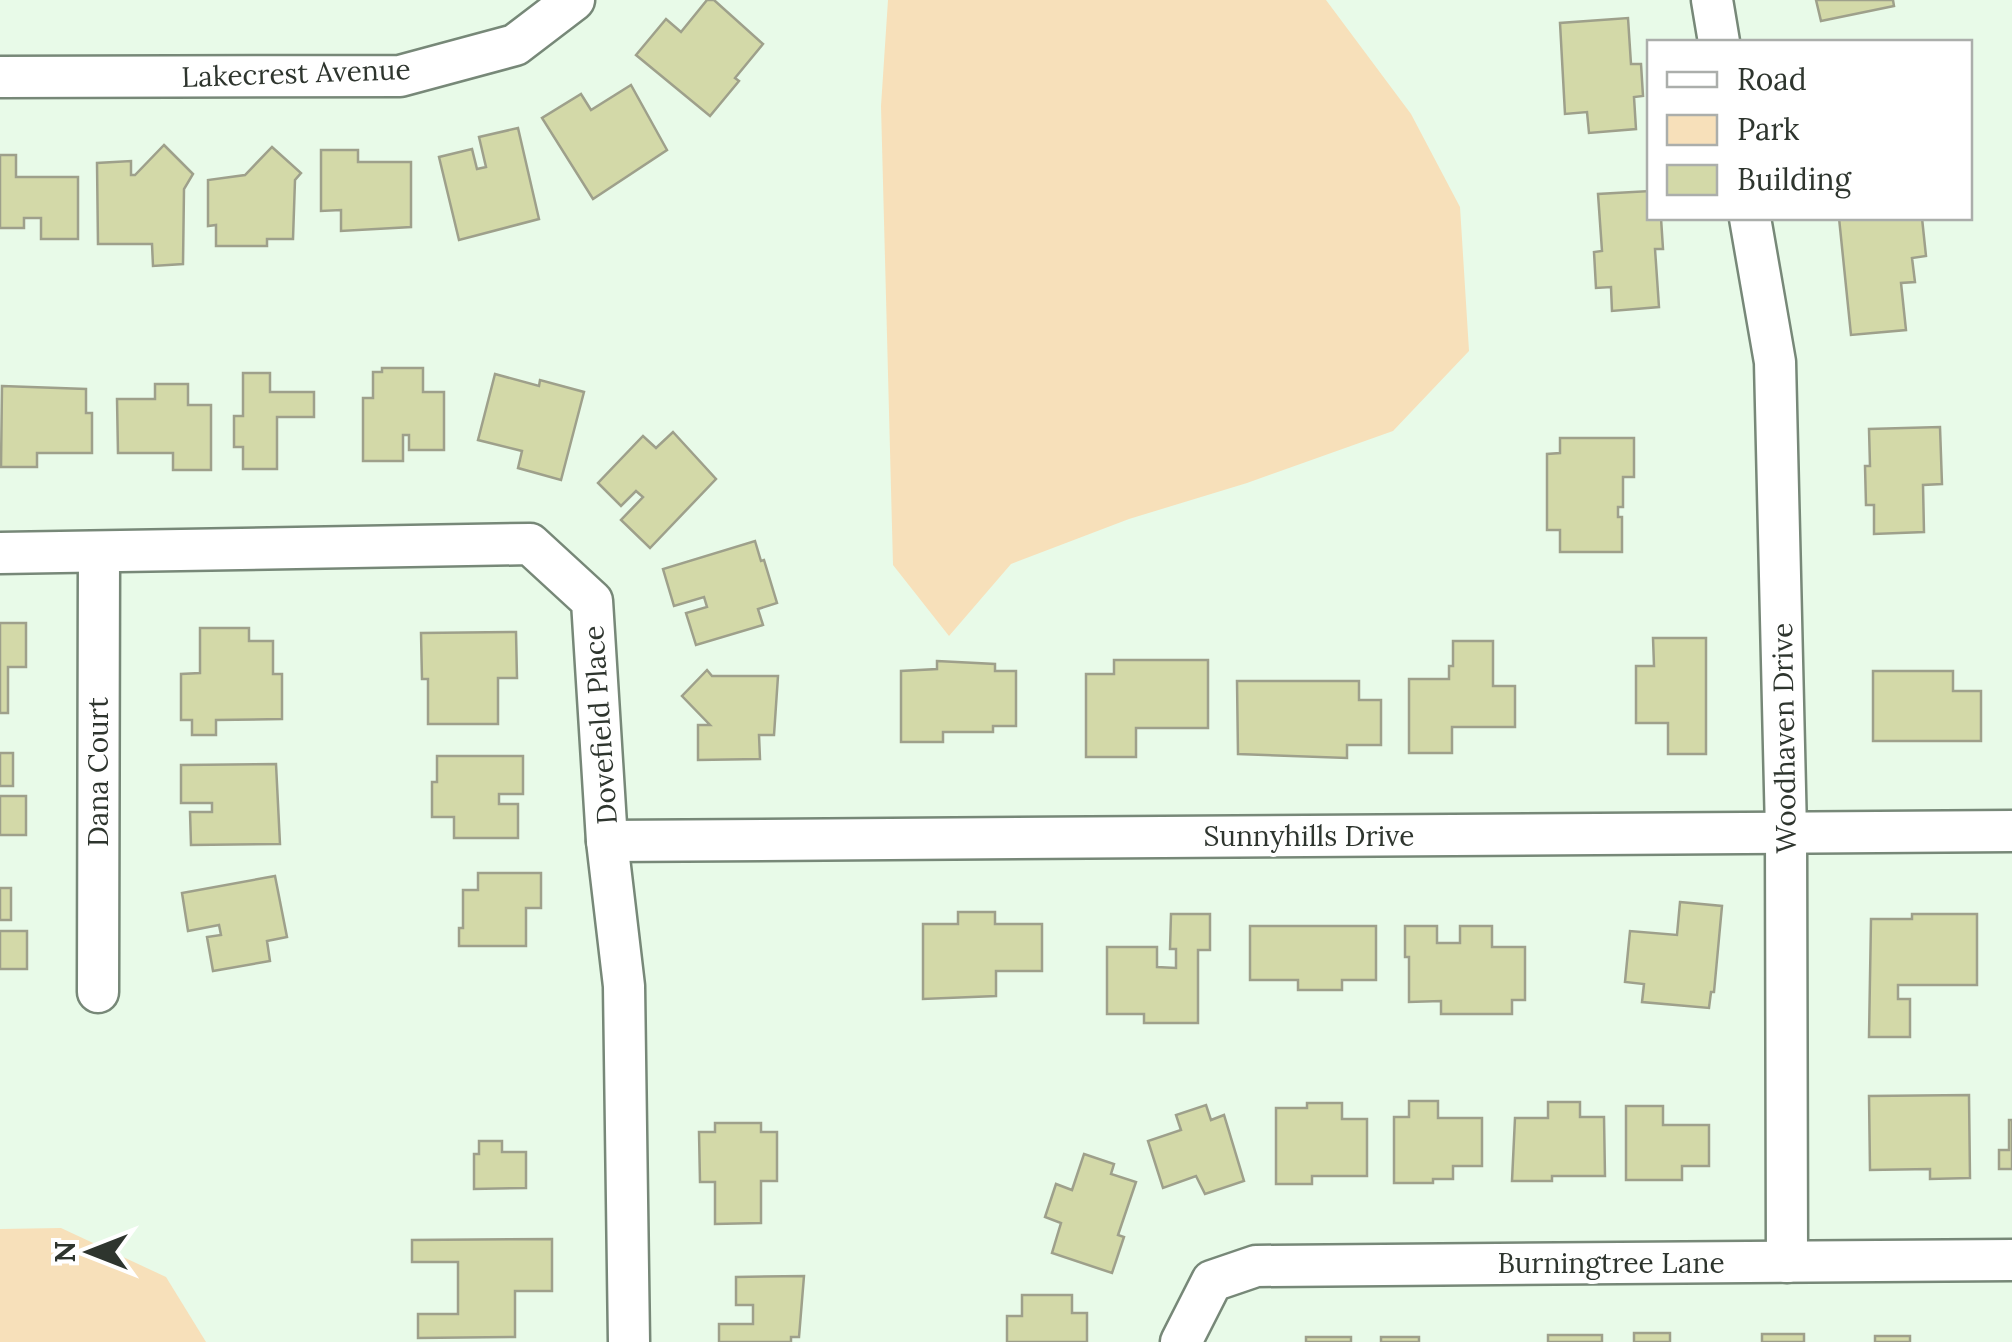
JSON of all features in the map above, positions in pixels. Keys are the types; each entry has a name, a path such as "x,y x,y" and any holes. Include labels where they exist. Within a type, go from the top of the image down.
{"street":[{"name":"Lakecrest Avenue","path":"0,77 400,76 516,45 574,0"},
{"path":"1712,0 1719,40"},
{"name":"Woodhaven Drive","path":"1750,220 1775,362 1786,832 1787,1262"},
{"name":"Dovefield Place","path":"0,553 530,544 592,601 607,841 624,986 629,1342"},
{"name":"Dana Court","path":"98,992 99,552"},
{"name":"Sunnyhills Drive","path":"607,841 2012,831"},
{"name":"Burningtree Lane","path":"1181,1342 1212,1281 1256,1266 2012,1260"}],"green space":[{"path":"888,0 1326,0 1411,114 1460,207 1469,351 1393,431 1247,483 1129,519 1011,564 949,636 893,565 881,106"},
{"path":"61,1228 166,1277 206,1342 0,1342 0,1229"}],"building":[{"path":"707,0 714,0 763,44 710,116 636,55 666,19 681,32"},
{"path":"1816,0 1893,0 1894,6 1821,21"},
{"path":"1628,18 1631,64 1641,64 1643,96 1634,97 1636,129 1589,133 1587,112 1565,114 1560,23"},
{"path":"631,85 667,150 593,199 542,118 581,94 591,110"},
{"path":"518,128 539,219 459,240 439,157 472,149 477,169 486,167 479,137"},
{"path":"164,145 193,174 184,189 183,264 153,266 152,244 98,244 97,163 131,161 131,175 135,175"},
{"path":"272,147 301,173 295,180 293,239 267,239 267,246 216,246 216,225 208,226 208,180 245,175"},
{"path":"321,150 358,150 358,162 411,162 411,227 341,231 341,210 321,211"},
{"path":"0,155 16,155 16,177 78,177 78,239 41,239 41,218 24,218 24,228 0,228"},
{"path":"1647,191 1647,220 1661,220 1663,249 1655,249 1659,307 1612,311 1611,287 1596,288 1594,252 1602,251 1598,194"},
{"path":"1839,220 1922,220 1926,256 1912,258 1915,282 1901,283 1906,330 1851,335"},
{"path":"382,368 423,368 423,392 444,392 444,450 409,450 409,435 403,435 403,461 363,461 363,398 373,398 373,372 382,372"},
{"path":"243,373 270,373 270,392 314,392 314,417 277,417 277,469 243,469 243,447 234,447 234,416 243,416"},
{"path":"495,374 539,386 540,380 584,392 561,480 518,468 522,451 478,440"},
{"path":"155,384 188,384 188,405 211,405 211,470 173,470 173,453 118,453 117,399 155,399"},
{"path":"2,386 86,389 86,413 92,413 92,453 37,453 37,467 1,467"},
{"path":"1940,427 1942,484 1923,485 1924,532 1874,534 1874,505 1866,505 1869,429"},
{"path":"673,432 716,479 650,548 621,520 643,497 636,491 621,506 598,483 643,436 656,448"},
{"path":"1560,438 1634,438 1634,477 1623,477 1623,507 1618,507 1618,517 1622,517 1622,552 1560,552 1560,530 1547,530 1547,454 1560,453"},
{"path":"755,541 777,603 758,609 763,625 696,645 686,613 707,607 704,597 674,606 663,569"},
{"path":"0,623 26,623 26,667 8,667 8,713 0,713"},
{"path":"200,628 249,628 249,641 273,641 273,674 282,674 282,719 216,720 216,735 192,735 192,720 181,720 181,674 200,673"},
{"path":"516,632 517,678 498,678 498,724 428,724 428,679 422,679 421,633"},
{"path":"1653,638 1706,638 1706,754 1668,754 1668,723 1636,723 1636,666 1654,666"},
{"path":"1453,641 1493,641 1493,686 1515,686 1515,727 1452,727 1452,753 1409,753 1409,679 1449,679"},
{"path":"1114,660 1208,660 1208,728 1136,728 1136,757 1086,757 1086,674 1114,674"},
{"path":"937,661 995,664 995,671 1016,671 1016,726 993,726 993,732 943,732 943,742 901,742 901,671 937,669"},
{"path":"707,670 712,676 778,676 774,735 759,735 760,759 698,760 698,725 710,725 682,696"},
{"path":"1873,671 1953,671 1953,691 1981,691 1981,741 1873,741"},
{"path":"1237,681 1359,681 1359,700 1381,700 1381,745 1347,745 1347,758 1238,754"},
{"path":"0,753 13,753 13,786 0,786"},
{"path":"437,756 523,756 523,794 499,794 499,804 518,804 518,838 454,838 454,817 432,817"},
{"path":"276,764 280,844 191,845 190,812 212,812 212,803 181,803 181,765"},
{"path":"0,796 26,796 26,835 0,835"},
{"path":"478,873 541,873 541,908 526,908 526,946 459,946 463,890 478,890"},
{"path":"275,876 287,937 267,941 270,961 213,971 207,937 221,935 219,925 188,931 182,893"},
{"path":"0,888 11,888 11,920 0,920"},
{"path":"1680,902 1722,906 1709,1008 1642,1002 1644,984 1625,982 1630,931 1677,935"},
{"path":"958,912 995,912 995,924 1042,924 1042,971 996,971 996,996 923,999 923,924 958,924"},
{"path":"1171,914 1210,914 1210,950 1198,950 1198,1023 1144,1023 1144,1014 1107,1014 1107,947 1157,947 1157,967 1176,968 1176,949 1170,949"},
{"path":"1912,914 1977,914 1977,985 1898,985 1898,999 1910,999 1910,1037 1869,1037 1871,919 1912,919"},
{"path":"1250,926 1376,926 1376,980 1342,980 1342,990 1298,990 1298,980 1250,980"},
{"path":"1405,926 1437,926 1437,943 1460,943 1460,926 1492,926 1492,947 1525,947 1525,1000 1512,1000 1512,1014 1441,1014 1441,1001 1409,1002"},
{"path":"0,931 27,931 27,969 0,969"},
{"path":"1969,1095 1970,1178 1930,1179 1930,1169 1870,1170 1869,1096"},
{"path":"1409,1101 1438,1101 1438,1118 1482,1118 1482,1166 1453,1166 1453,1179 1433,1179 1433,1183 1394,1183 1394,1117 1409,1117"},
{"path":"1548,1102 1580,1102 1580,1117 1604,1117 1605,1176 1512,1181 1515,1118 1548,1118"},
{"path":"1307,1103 1342,1103 1342,1119 1367,1119 1367,1176 1312,1176 1312,1184 1276,1184 1276,1108 1307,1108"},
{"path":"1206,1105 1211,1120 1224,1115 1244,1181 1205,1194 1196,1176 1163,1188 1148,1141 1181,1130 1176,1115"},
{"path":"1626,1106 1663,1106 1663,1125 1709,1125 1709,1166 1682,1166 1682,1180 1626,1180"},
{"path":"2009,1120 2012,1169 1999,1169 1999,1150 2009,1150"},
{"path":"715,1123 761,1123 761,1132 777,1132 777,1181 761,1181 761,1223 715,1224 715,1182 700,1182 699,1132 715,1132"},
{"path":"479,1141 502,1141 502,1152 526,1152 526,1188 474,1189 474,1154 479,1154"},
{"path":"1084,1154 1114,1164 1111,1174 1136,1182 1118,1235 1124,1237 1112,1273 1052,1253 1061,1223 1045,1217 1056,1184 1072,1190"},
{"path":"552,1239 552,1291 515,1291 515,1337 418,1338 418,1314 458,1314 458,1262 412,1262 412,1240"},
{"path":"804,1276 799,1337 791,1337 791,1342 719,1342 719,1324 753,1324 753,1305 736,1305 736,1277"},
{"path":"1022,1295 1072,1295 1072,1313 1087,1313 1087,1342 1007,1342 1007,1316 1022,1316"},
{"path":"1634,1333 1670,1333 1670,1342 1634,1342"},
{"path":"1762,1334 1804,1334 1804,1342 1762,1342"},
{"path":"1548,1335 1602,1335 1602,1342 1548,1342"},
{"path":"1875,1336 1910,1336 1910,1342 1875,1342"},
{"path":"1306,1337 1351,1337 1351,1342 1306,1342"},
{"path":"1381,1337 1419,1337 1419,1342 1381,1342"}]}
